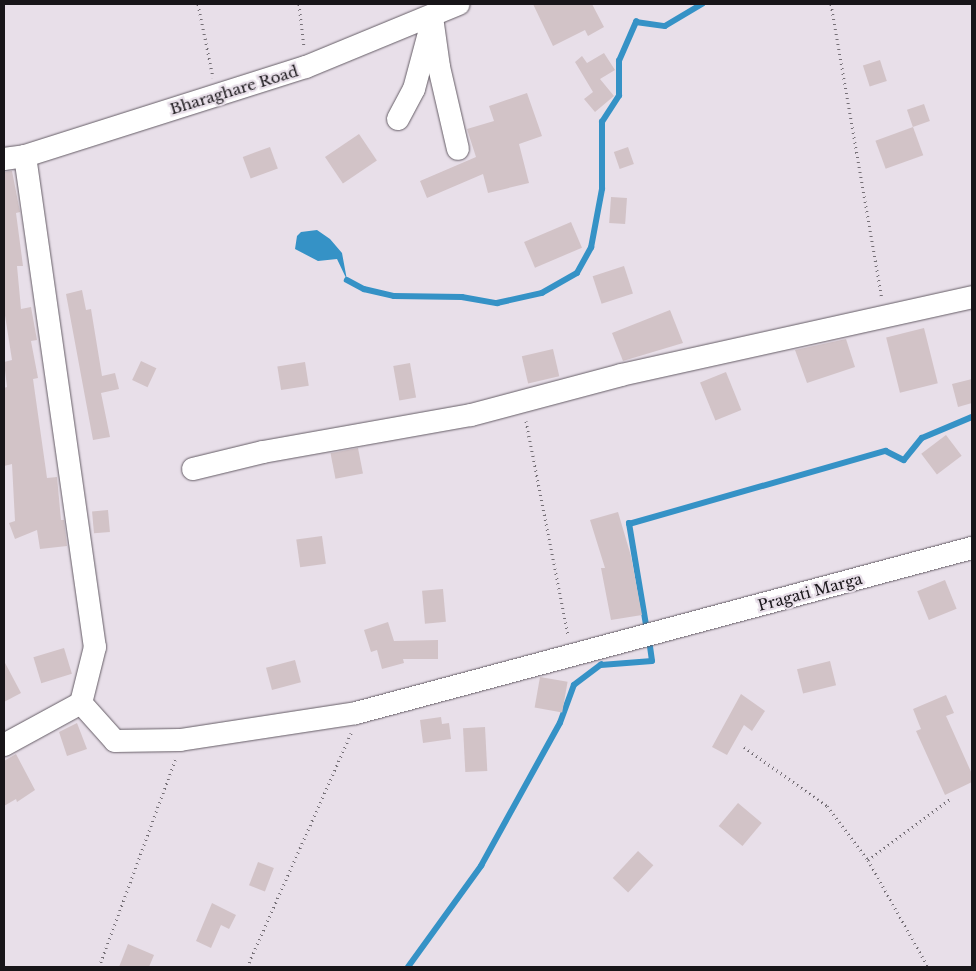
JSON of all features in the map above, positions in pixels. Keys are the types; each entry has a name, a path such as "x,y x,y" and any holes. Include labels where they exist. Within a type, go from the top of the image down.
{"street":[{"name":"Bharaghare Road","path":"14,157 306,67 432,17 458,4"},
{"path":"398,119 414,89 432,17"},
{"path":"432,17 439,67 458,149"},
{"path":"4,746 81,703 95,647 14,157"},
{"path":"194,469 263,452 471,415 621,375 972,297"},
{"name":"Pragati Marga","path":"81,703 115,741 180,740 356,713 571,653 648,635 972,548"}],"path":[{"path":"198,4 216,94"},
{"path":"299,4 306,67"},
{"path":"830,4 880,280 883,316"},
{"path":"522,402 549,526 571,653"},
{"path":"247,967 329,785 354,726 356,713"},
{"path":"99,967 173,770 180,740"},
{"path":"744,748 827,806 868,860 928,967"},
{"path":"868,860 950,799"}],"water":[{"path":"317,230 330,239 342,253 347,280 337,259 318,261 295,249 297,236 301,232"}],"building":[{"path":"533,4 592,4 604,27 588,36 585,30 553,46"},
{"path":"604,53 615,70 600,79 614,96 595,112 584,99 593,92 575,62 582,56 587,63"},
{"path":"880,60 887,81 870,86 863,66"},
{"path":"527,93 542,136 519,144 529,183 488,193 483,174 427,198 420,181 476,157 467,129 494,121 489,106"},
{"path":"924,104 930,121 913,127 907,110"},
{"path":"913,127 923,155 886,169 875,141"},
{"path":"359,134 377,161 343,183 325,157"},
{"path":"270,147 278,169 251,179 243,157"},
{"path":"628,147 634,164 620,169 614,152"},
{"path":"12,171 20,212 16,213 23,266 17,266 21,309 31,307 37,340 31,341 38,378 33,379 47,478 57,477 61,520 64,520 67,546 40,549 37,530 15,539 9,523 15,521 12,464 4,466 4,388 7,387 4,362 12,360 4,309 4,172"},
{"path":"611,197 627,198 625,224 609,223"},
{"path":"571,222 582,248 535,268 524,242"},
{"path":"624,266 633,294 602,304 593,276"},
{"path":"82,290 86,310 91,309 102,376 115,373 119,389 101,393 110,437 93,440 66,294"},
{"path":"670,310 683,343 623,361 612,333"},
{"path":"924,328 938,383 900,393 886,337"},
{"path":"846,339 855,367 807,383 795,350"},
{"path":"553,349 559,376 528,383 522,356"},
{"path":"141,361 156,368 148,387 132,380"},
{"path":"305,362 309,386 281,390 277,366"},
{"path":"410,363 416,397 399,400 393,366"},
{"path":"726,372 741,410 715,421 700,382"},
{"path":"972,379 972,403 958,407 952,384"},
{"path":"946,435 962,456 937,474 921,454"},
{"path":"358,448 363,474 335,479 331,453"},
{"path":"108,510 110,532 94,533 92,511"},
{"path":"618,512 631,556 642,615 611,620 601,568 605,568 590,520"},
{"path":"322,536 326,564 300,567 296,540"},
{"path":"945,580 957,609 929,620 917,591"},
{"path":"443,589 446,622 425,624 422,591"},
{"path":"388,622 394,641 438,640 438,659 403,659 404,663 382,669 377,650 371,652 364,630"},
{"path":"64,648 72,674 41,683 33,657"},
{"path":"295,660 301,682 272,690 266,668"},
{"path":"4,661 21,693 4,702"},
{"path":"830,661 836,685 803,693 797,669"},
{"path":"540,677 568,682 562,712 535,708"},
{"path":"741,694 765,711 752,731 744,725 727,755 712,747"},
{"path":"946,695 954,713 946,716 972,774 972,782 945,795 916,731 921,729 913,709"},
{"path":"441,717 442,724 449,723 451,739 423,743 420,720"},
{"path":"77,723 87,749 67,756 59,732"},
{"path":"485,727 487,771 465,772 463,728"},
{"path":"16,754 35,790 17,802 16,799 4,806 4,761"},
{"path":"738,803 762,823 742,846 719,826"},
{"path":"638,851 653,865 628,892 613,878"},
{"path":"258,862 274,868 265,891 249,885"},
{"path":"212,903 236,915 229,929 221,925 211,948 196,941"},
{"path":"128,944 154,955 149,967 119,967"}],"waterway":[{"path":"347,280 364,289 394,296 462,297 497,303 542,293 577,273 591,248 602,189 602,122 619,96 619,61 636,22 665,26 702,4"},
{"path":"647,631 629,524 886,451 904,460 922,438 972,417"},
{"path":"408,967 481,866 560,723 574,685 601,665 652,661 649,640"}]}
